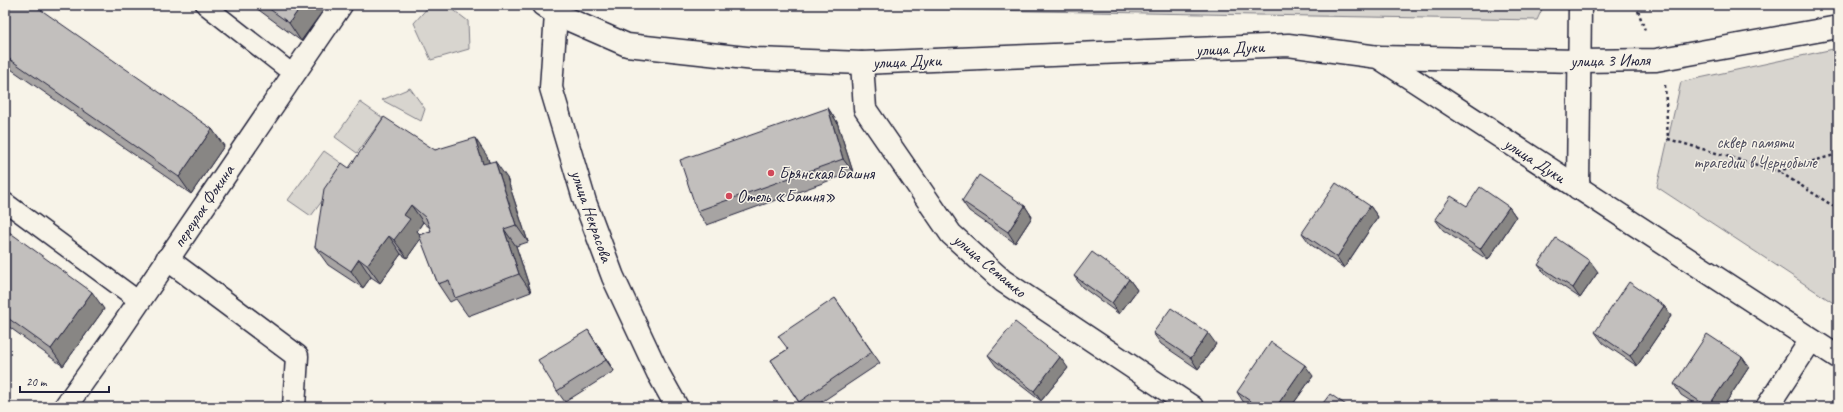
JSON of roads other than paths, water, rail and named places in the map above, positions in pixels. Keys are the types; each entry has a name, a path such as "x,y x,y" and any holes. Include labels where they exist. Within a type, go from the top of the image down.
{"street":[{"name":"переулок Фокина","path":"65,407 341,5"},
{"path":"1578,188 1578,61 1580,5"},
{"name":"улица Дуки","path":"550,9 627,45 755,59 862,63 1288,45 1378,57 1838,357"},
{"name":"улица Некрасова","path":"550,9 551,88 585,202 613,277 658,372 677,407"},
{"name":"улица 3 Июля","path":"1378,57 1578,61 1656,60 1838,27"},
{"name":"улица Семашко","path":"862,63 865,109 951,234 1003,280 1192,407"},
{"path":"167,259 297,356 294,407"},
{"path":"1767,407 1811,340"}],"lane":[{"path":"205,5 293,74"},
{"path":"5,202 139,301"}],"place":[{"name":"Брянская Башня","path":"771,173"},
{"name":"Отель «Башня»","path":"729,196"}],"park label":[{"name":"сквер памяти трагедии в Чернобыле","path":"1755,152"}]}
